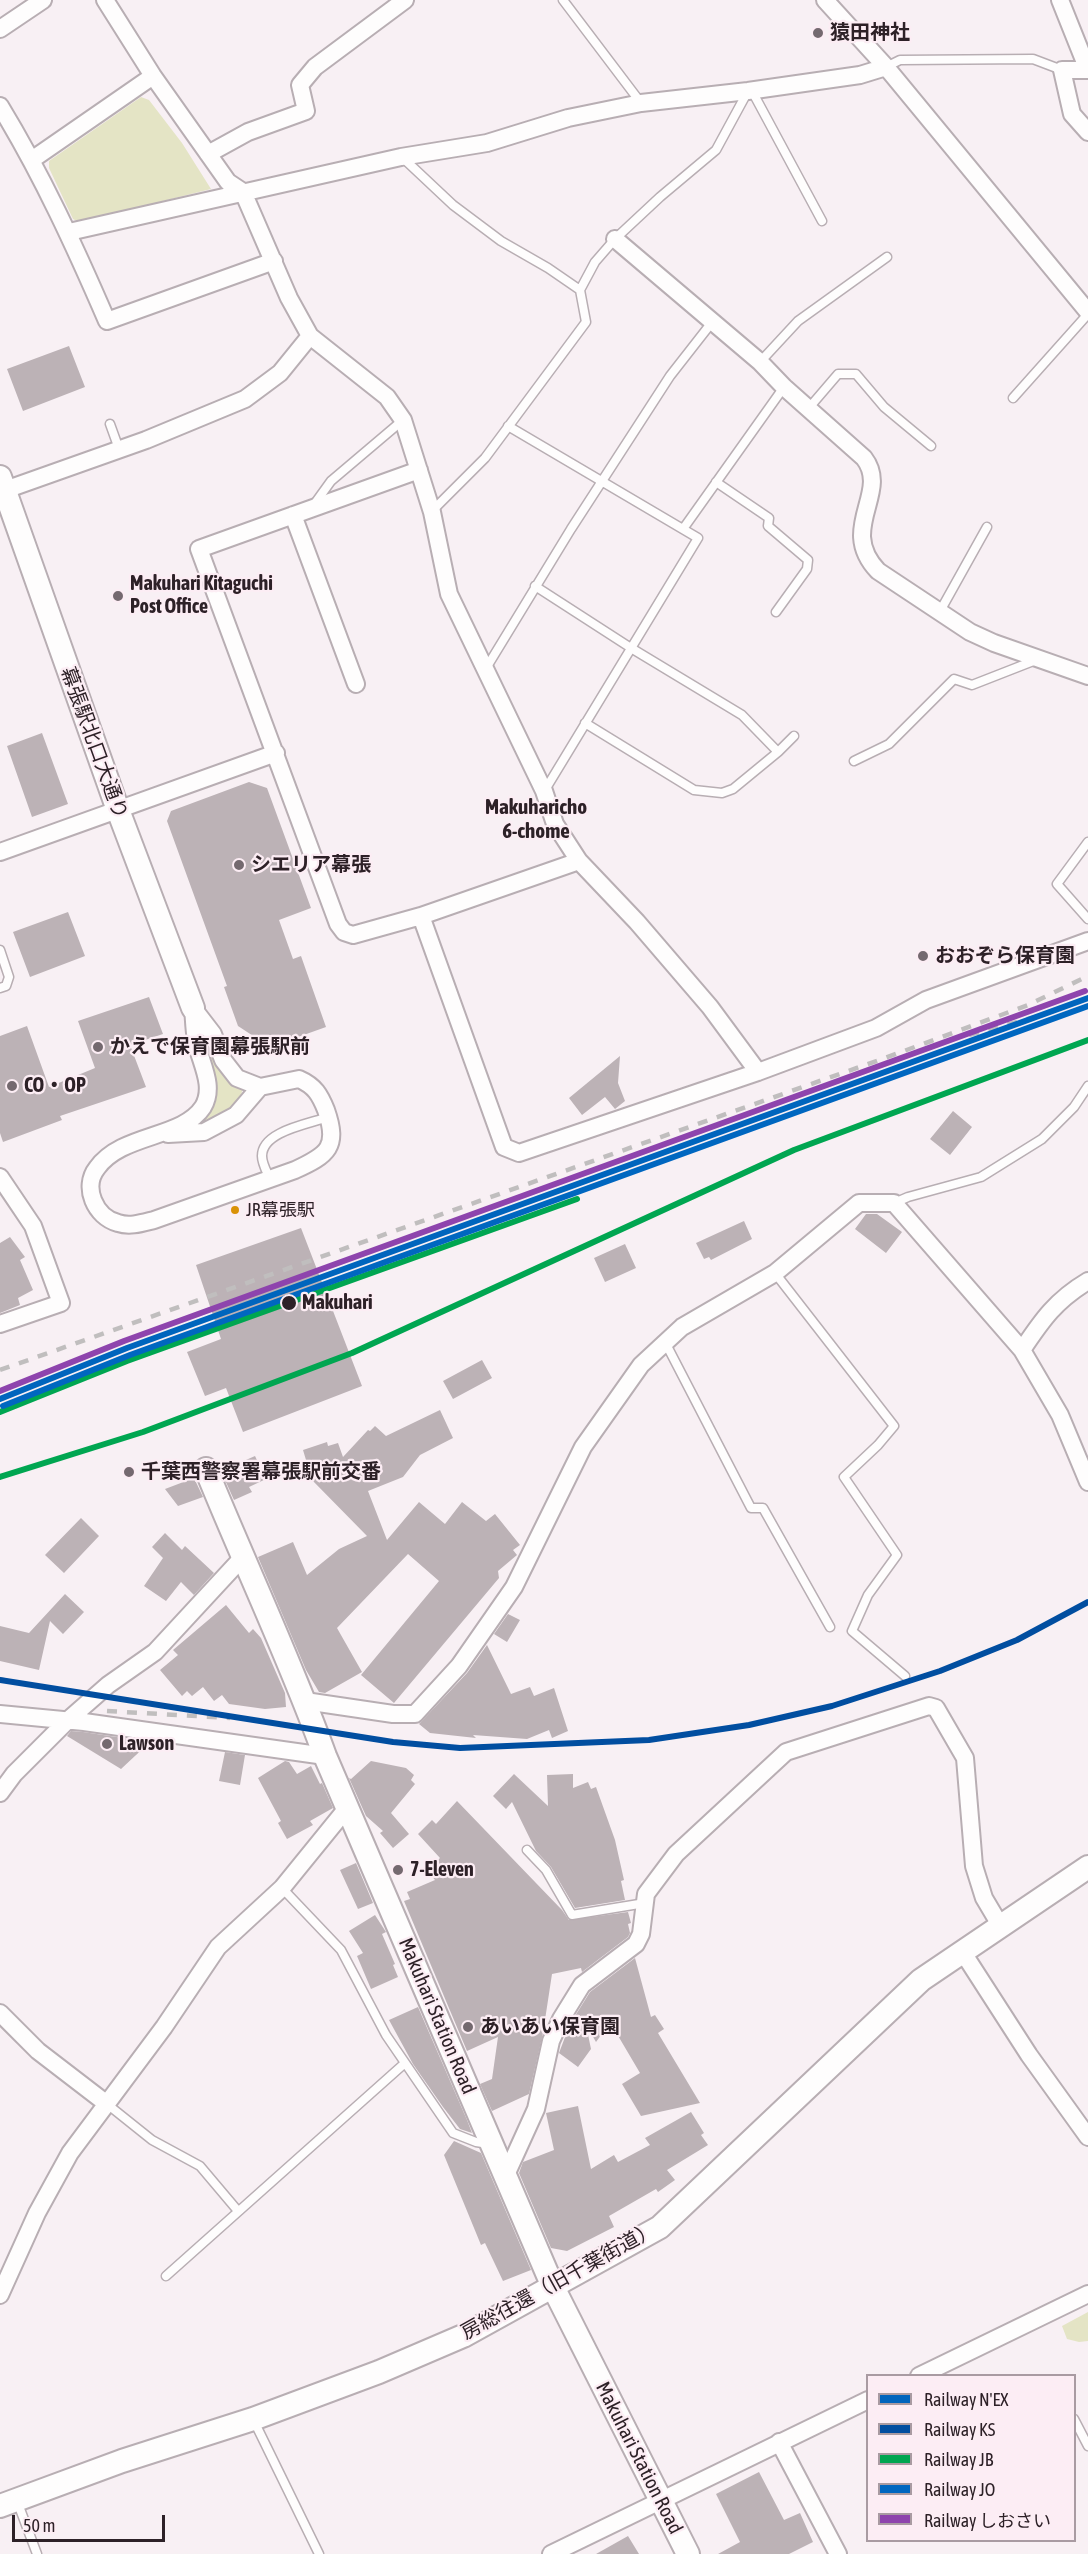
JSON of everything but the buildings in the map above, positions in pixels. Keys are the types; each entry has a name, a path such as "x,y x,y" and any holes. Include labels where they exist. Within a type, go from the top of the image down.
{"street":[{"path":"0,29 43,0"},
{"path":"105,0 153,76 228,182 243,192 289,298 310,336 387,397 403,420 432,512 449,594 544,791 555,824 579,861 710,1007 759,1071"},
{"path":"208,154 248,132 306,111 300,85 315,67 405,0"},
{"path":"1060,0 1088,70 1062,70 1072,114 1088,132"},
{"path":"829,1 1088,313"},
{"path":"69,232 401,157 487,143 568,118 641,103 750,91 860,75 886,67"},
{"path":"33,159 153,76"},
{"path":"0,106 33,159 69,232 107,321 274,261"},
{"path":"615,239 760,362 870,466 872,484 861,536 868,559 884,575 939,614 994,644 1088,676"},
{"path":"3,484 119,449 250,396 280,373 310,336"},
{"path":"419,470 199,549 340,929 353,935 421,916 579,861"},
{"name":"幕張駅北口大通り","path":"3,484 118,810 194,1008"},
{"path":"292,516 356,684"},
{"path":"0,852 276,753"},
{"path":"421,916 504,1147 519,1153 759,1071 876,1028 926,1000 1088,941"},
{"path":"194,1008 213,1034 229,1068 237,1078 260,1087 299,1079 308,1083 322,1098 332,1128 331,1142 317,1161 270,1179 135,1225 119,1224 108,1220 93,1201 90,1190 95,1169 115,1150 184,1123 203,1106 208,1082 196,1040 194,1008"},
{"path":"155,1134 204,1132 236,1115 260,1087"},
{"path":"0,1177 33,1226 61,1303 0,1324"},
{"path":"305,1701 393,1714 415,1714 459,1666 514,1587 572,1467 599,1422 641,1365 664,1341 682,1327 775,1273 859,1203 882,1201 894,1203 1022,1350 1060,1415 1088,1482"},
{"path":"1022,1350 1047,1312 1069,1292 1088,1281"},
{"name":"Makuhari Station Road","path":"206,1469 242,1558 305,1701 347,1808 553,2287 688,2554"},
{"path":"0,1793 14,1774 67,1721 108,1684 155,1652 242,1558"},
{"path":"506,2175 536,2109 551,2041 561,2019 582,1985 636,1944 641,1934 646,1894 676,1854 786,1752 929,1706 936,1708 965,1758 974,1866 984,1898 1000,1926"},
{"path":"0,1714 325,1756"},
{"path":"0,2295 37,2213 70,2153 164,2027 218,1947 282,1888 347,1808"},
{"name":"房総往還（旧千葉街道）","path":"8,2503 122,2461 253,2419 379,2372 463,2336 660,2227 921,1980 1088,1867"},
{"path":"962,1951 1029,2055 1088,2137"},
{"path":"0,2013 38,2051 107,2103"},
{"path":"922,2374 1088,2294"},
{"path":"551,2554 866,2400"},
{"path":"779,2442 834,2553"}],"lane":[{"path":"563,0 641,103"},
{"path":"886,67 900,60 1033,59 1062,70"},
{"path":"750,91 822,221"},
{"path":"432,512 485,458 586,322 580,290 595,262 615,239 660,197 716,150 750,91"},
{"path":"401,157 453,205 501,241 548,268 580,290"},
{"path":"760,362 798,321 887,257"},
{"path":"1013,398 1088,313"},
{"path":"485,670 535,586 670,376 713,321"},
{"path":"808,409 838,374 856,374 884,408 931,446"},
{"path":"683,529 784,387"},
{"path":"311,508 331,480 403,420"},
{"path":"110,424 119,449"},
{"path":"508,426 698,538 544,791"},
{"path":"716,482 769,518 768,526 808,560 807,570 776,612"},
{"path":"939,614 987,527"},
{"path":"535,586 631,648 742,715 778,752"},
{"path":"854,761 889,744 954,679 972,685 1039,659"},
{"path":"585,723 694,789 722,793 733,789 795,736"},
{"path":"1088,842 1057,884 1088,919"},
{"path":"0,950 9,976 6,986 0,988"},
{"path":"894,1203 981,1177 1042,1139 1074,1107 1088,1086"},
{"path":"270,1179 262,1159 267,1140 275,1135 328,1117"},
{"path":"775,1273 894,1426 878,1445 844,1477 897,1555 868,1595 852,1631 905,1676"},
{"path":"664,1341 751,1508 763,1508 830,1627"},
{"path":"527,1850 546,1870 572,1915 645,1903"},
{"path":"282,1888 341,1950 386,2035 453,2133 477,2142 492,2144"},
{"path":"166,2276 405,2063"},
{"path":"107,2103 152,2140 200,2166 238,2211"},
{"path":"253,2419 319,2554"},
{"path":"1076,2423 1088,2446"},
{"path":"8,2503 37,2554"}],"green space":[{"path":"141,97 149,100 182,143 211,189 79,222 73,219 49,168 49,161"},
{"path":"202,1031 206,1034 215,1059 223,1071 243,1086 239,1100 230,1110 204,1121 200,1119 204,1052"},
{"path":"1088,2312 1088,2341 1079,2342 1067,2339 1062,2326"}],"railway":[{"path":"0,1370 885,1058 1028,1005 1088,976"},
{"path":"969,1035 1039,1016"},
{"path":"0,1679 14,1683"},
{"path":"107,1711 230,1718"}],"rail line":[{"name":"しおさい","path":"0,1391 124,1341 1085,991"},
{"name":"N'EX","path":"0,1399 127,1348 1088,998"},
{"name":"JO","path":"3,1406 130,1355 1088,1006"},
{"name":"JB","path":"0,1477 143,1432 352,1353 794,1150 1088,1040"},
{"name":"JB","path":"0,1412 127,1361 577,1199"},
{"name":"KS","path":"0,1680 393,1742 460,1748 649,1740 749,1725 832,1706 940,1671 1017,1640 1088,1602"}],"place":[{"name":"猿田神社","path":"818,33"},
{"name":"Makuhari Kitaguchi Post Office","path":"118,596"},
{"name":"シエリア幕張","path":"239,865"},
{"name":"おおぞら保育園","path":"923,956"},
{"name":"かえで保育園幕張駅前","path":"98,1047"},
{"name":"CO・OP","path":"12,1086"},
{"name":"JR幕張駅","path":"235,1210"},
{"name":"Makuhari","path":"289,1303"},
{"name":"千葉西警察署幕張駅前交番","path":"129,1472"},
{"name":"Lawson","path":"107,1744"},
{"name":"7-Eleven","path":"398,1870"},
{"name":"あいあい保育園","path":"468,2027"}],"district":[{"name":"Makuharicho 6-chome","path":"536,819"}]}
